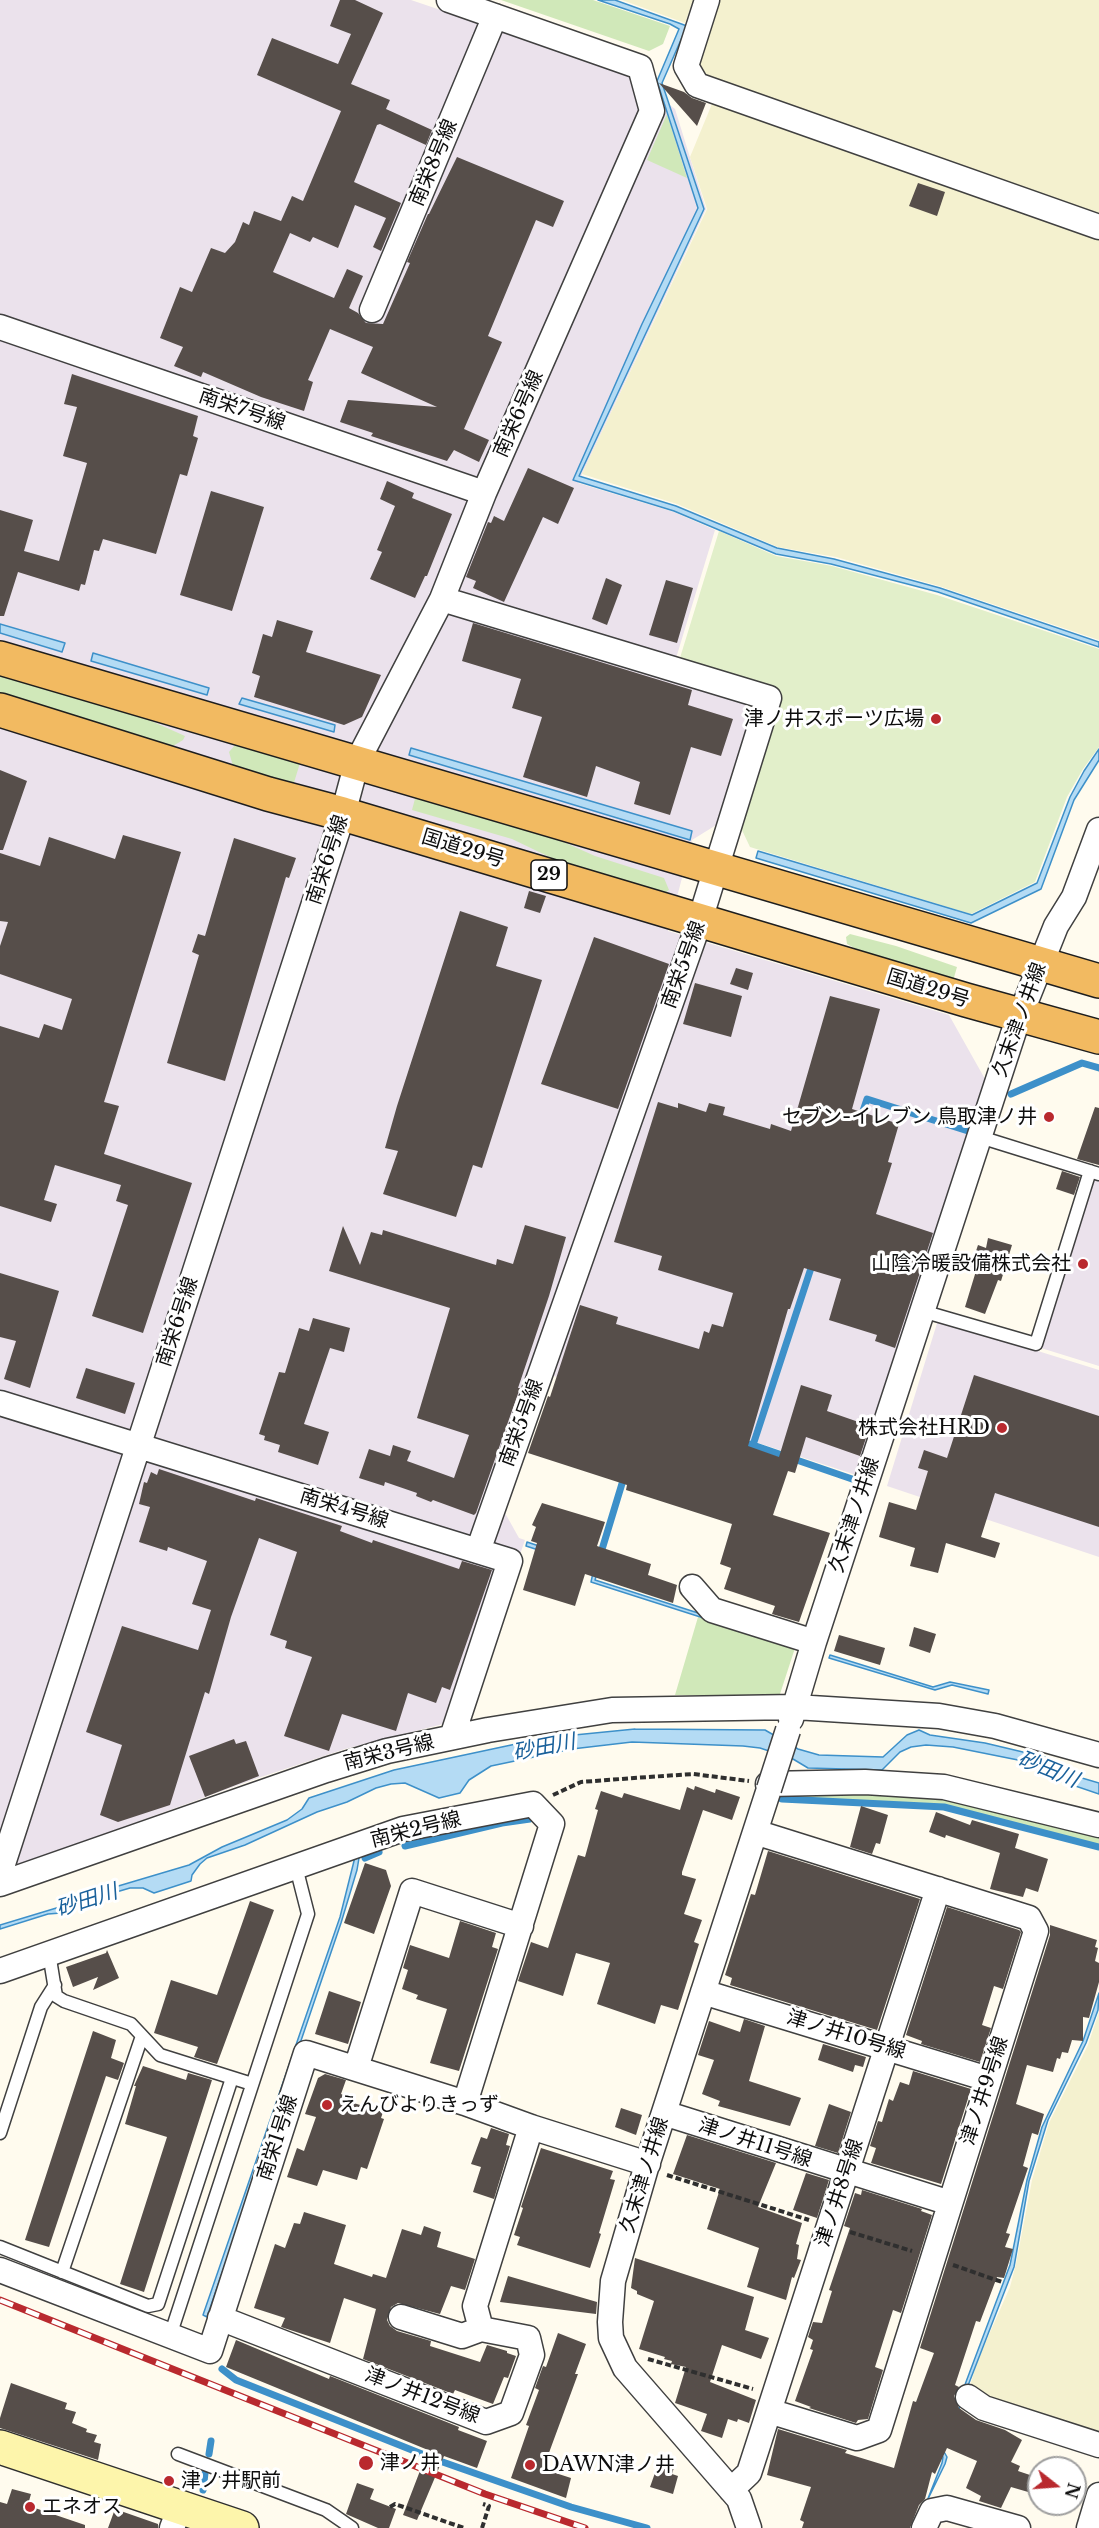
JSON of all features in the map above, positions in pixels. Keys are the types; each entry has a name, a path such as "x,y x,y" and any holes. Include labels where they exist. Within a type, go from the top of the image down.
{"highway":[{"path":"0,658 1099,981"},
{"name":"国道29号","path":"0,710 268,794 343,814 1021,1016 1099,1037"}],"main road":[{"path":"0,2447 176,2518 242,2528"}],"street":[{"name":"南栄6号線","path":"0,1873 343,814 357,762 442,599 484,493 652,111 640,67 449,0"},
{"path":"707,0 686,66 697,85 1099,227"},
{"name":"南栄8号線","path":"372,310 495,16"},
{"name":"南栄7号線","path":"0,327 484,493"},
{"name":"南栄5号線","path":"442,599 769,698 718,868 478,1551"},
{"name":"久末津ノ井線","path":"749,2528 739,2499 625,2368 611,2338 613,2281 814,1642 980,1137 1041,964 1056,926 1074,897 1099,830"},
{"name":"南栄4号線","path":"0,1403 510,1561 452,1737"},
{"path":"692,1587 712,1610 814,1642"},
{"name":"南栄3号線","path":"0,1884 326,1770 387,1751 452,1737 612,1710 795,1707 939,1716 995,1726 1099,1755"},
{"path":"769,1786 865,1782 944,1787 1099,1825"},
{"path":"465,2103 552,1824 533,1804"},
{"name":"南栄2号線","path":"0,1971 404,1829 533,1804"},
{"name":"津ノ井9号線","path":"755,1832 1029,1917 1036,1931 879,2430 857,2438 772,2403"},
{"name":"津ノ井8号線","path":"731,2490 750,2473 938,1890"},
{"path":"356,2068 412,1891 521,1926"},
{"name":"津ノ井10号線","path":"703,1992 988,2079"},
{"name":"南栄1号線","path":"0,2270 210,2351 306,2053 648,2164"},
{"name":"津ノ井11号線","path":"664,2114 950,2203"},
{"path":"401,2317 462,2336 481,2329 475,2306 531,2127"},
{"name":"津ノ井12号線","path":"220,2318 486,2422 511,2413 532,2355 528,2338 481,2329"},
{"path":"968,2397 984,2408 1099,2445"},
{"path":"1089,2528 1099,2495"},
{"path":"924,2528 932,2511 947,2508 1017,2528"}],"lane":[{"path":"922,1311 1036,1344 1095,1173 980,1137"},
{"path":"170,2336 308,1914 296,1867"},
{"path":"49,1953 56,1996 64,2001 131,2024 160,2055 252,2084"},
{"path":"0,2133 41,2007 54,1985"},
{"path":"62,2272 142,2036"},
{"path":"0,2247 148,2306 158,2304 232,2078"},
{"path":"178,2454 326,2510 352,2528"}],"path":[{"path":"533,1804 581,1782 693,1774 769,1786"},
{"path":"615,2349 772,2403"},
{"path":"390,2506 395,2504 464,2528"},
{"path":"482,2528 489,2506 483,2504"}],"shaded area":[{"path":"0,0 411,0 630,74 675,109 706,209 578,483 674,512 715,530 670,678 742,699 753,720 721,822 692,840 668,931 949,1015 985,1079 859,1476 548,1374 500,1504 519,1538 525,1540 465,1714 447,1723 345,1749 255,1779 0,1872"},
{"path":"622,0 693,0 685,23"},
{"path":"715,0 1099,0 1099,220 702,78 694,66"},
{"path":"714,99 1099,237 1099,640 939,586 836,557 778,547 677,504 582,474 707,209 690,157"},
{"name":"山陰冷暖設備株式会社","path":"1093,1178 1099,1180 1099,1366 1041,1348"},
{"name":"株式会社HRD","path":"938,1320 1099,1370 1099,1557 887,1486"},
{"path":"1099,2012 1099,2442 968,2393 977,2362 1010,2287 1032,2180 1049,2123 1088,2045"}],"green space":[{"path":"501,0 593,0 670,26 663,44 649,51"},
{"path":"667,114 687,178 647,160"},
{"name":"津ノ井スポーツ広場","path":"719,531 776,556 832,566 937,595 1099,649 1099,747 1067,797 1035,882 971,914 750,847 740,826 780,691 679,661"},
{"path":"0,670 111,703 185,736 183,740 168,749 0,698"},
{"path":"236,744 300,763 292,789 233,766 229,752"},
{"path":"416,795 521,823 595,856 664,878 669,890 664,894 562,863 512,839 412,810"},
{"path":"850,934 896,946 957,967 953,981 856,949 847,944 846,937"},
{"path":"698,1617 795,1648 780,1694 776,1696 675,1695"},
{"path":"780,1791 948,1794 1099,1832 1099,1847 943,1805 778,1798"}],"water":[{"path":"598,0 615,0 687,26 662,83 704,209 579,476 676,506 777,548 834,559 940,588 1099,642 1099,647 938,592 831,564 776,554 674,511 573,480 642,324 698,208 657,81 679,29"},
{"path":"0,624 65,643 62,652 0,633"},
{"path":"93,653 209,688 207,695 91,661"},
{"path":"242,698 335,725 334,732 239,704"},
{"path":"411,748 692,831 690,840 409,755"},
{"path":"1099,749 1099,760 1074,800 1041,889 971,923 756,858 758,851 972,915 1037,883 1070,797"},
{"path":"527,1542 599,1566 595,1580 795,1644 794,1647 591,1582 594,1568 526,1546"},
{"path":"830,1655 933,1687 950,1682 989,1690 988,1694 952,1685 935,1690 829,1658"},
{"name":"砂田川","path":"635,1729 765,1730 798,1749 819,1755 883,1757 907,1735 919,1730 930,1735 985,1743 1048,1758 1065,1773 1099,1783 1099,1794 1055,1779 1018,1760 953,1747 926,1745 911,1747 900,1752 882,1770 808,1768 793,1759 760,1748 743,1746 632,1742 572,1749 491,1766 469,1780 460,1793 439,1798 405,1783 376,1788 245,1845 207,1858 192,1875 191,1881 154,1893 143,1888 130,1888 89,1900 61,1913 48,1914 0,1929 0,1925 63,1906 88,1895 189,1865 222,1847 287,1820 302,1809 309,1798 394,1770 544,1738"},
{"path":"355,1857 359,1858 357,1870 341,1923 207,2317 203,2315 340,1917"},
{"path":"1099,1993 1098,2010 1086,2043 1048,2120 1029,2181 1014,2267 943,2450 947,2457 945,2464 927,2501 942,2463 943,2457 940,2451 1010,2265 1027,2180 1042,2127 1083,2041"}],"building":[{"path":"340,0 355,0 383,13 351,84 390,100 386,109 432,130 426,145 380,124 377,125 354,182 401,203 381,251 373,247 386,218 355,205 338,248 313,237 310,242 290,233 273,272 334,298 347,269 363,276 349,308 358,313 366,323 383,324 410,263 407,262 428,214 457,157 564,201 553,227 536,220 488,336 502,342 464,429 489,440 479,462 454,450 447,461 371,436 373,433 340,422 348,400 437,407 361,373 373,347 330,329 308,380 313,382 304,411 261,397 203,372 201,377 174,366 183,347 160,338 180,287 192,292 211,248 225,253 235,242 243,222 249,225 254,211 281,221 292,196 303,201 341,111 257,75 272,38 338,64 351,34 330,26"},
{"path":"659,83 706,103 697,126"},
{"path":"918,183 945,192 937,216 909,206"},
{"path":"72,374 198,416 193,436 198,438 187,476 180,474 156,554 103,539 99,551 94,550 85,585 81,584 79,591 18,572 4,616 0,616 0,510 33,520 24,551 59,561 87,463 63,456 77,407 64,404"},
{"path":"528,468 574,488 558,524 543,517 504,602 473,588 476,581 466,577 488,522 491,523 494,516 504,521"},
{"path":"387,481 414,493 412,498 452,514 427,576 415,598 370,579 382,552 377,550 395,506 380,499"},
{"path":"211,491 264,507 232,611 180,595"},
{"path":"606,578 622,585 607,625 592,619"},
{"path":"666,580 693,588 677,643 649,635"},
{"path":"277,620 313,631 306,652 381,675 362,717 344,725 254,697 260,676 252,673 263,634 272,637"},
{"path":"473,623 692,690 688,705 733,719 721,756 691,747 670,815 634,804 640,782 596,766 587,797 523,777 542,717 512,708 521,679 462,661"},
{"path":"0,770 27,781 3,850 0,850"},
{"path":"123,835 181,852 104,1102 119,1106 104,1154 192,1183 143,1333 92,1316 128,1205 116,1201 121,1185 55,1165 44,1200 57,1204 51,1222 0,1206 0,1026 39,1038 44,1024 62,1030 72,999 0,974 0,946 8,922 0,921 0,853 40,866 49,837 115,859"},
{"path":"234,838 296,858 289,878 286,877 225,1081 167,1063 199,955 192,952 198,934 205,936"},
{"path":"529,891 546,896 540,913 524,908"},
{"path":"460,911 508,927 496,966 542,980 482,1168 473,1165 456,1217 383,1194 398,1151 385,1148"},
{"path":"594,937 669,964 618,1109 541,1084"},
{"path":"736,968 753,973 748,990 730,984"},
{"path":"695,983 742,996 731,1037 683,1024"},
{"path":"830,996 880,1009 852,1109 899,1124 888,1162 892,1163 876,1214 933,1233 895,1348 875,1341 877,1335 829,1320 841,1279 804,1268 790,1309 788,1309 748,1446 779,1457 801,1385 832,1395 827,1411 870,1426 860,1456 806,1437 795,1473 788,1471 773,1515 830,1533 799,1622 772,1614 775,1606 724,1589 731,1568 720,1564 732,1524 626,1490 627,1485 528,1453 548,1396 550,1397 580,1305 618,1317 616,1324 699,1349 704,1331 709,1333 712,1324 723,1327 733,1293 658,1270 662,1256 614,1242 658,1102 678,1108 678,1103 706,1112 709,1103 725,1107 723,1115 770,1129 771,1124 791,1131"},
{"path":"1095,1107 1099,1108 1099,1165 1077,1159"},
{"path":"1062,1171 1080,1177 1074,1195 1056,1189"},
{"path":"525,1225 566,1237 518,1388 520,1388 476,1513 474,1515 433,1500 431,1502 416,1496 417,1493 385,1482 384,1486 359,1478 369,1449 390,1456 393,1445 411,1451 407,1461 454,1478 469,1435 417,1418 450,1308 329,1271 343,1226 360,1265 371,1232 382,1235 383,1230 496,1265 497,1259 513,1264"},
{"path":"988,1238 1012,1245 1001,1281 998,1280 985,1314 965,1307 976,1271 970,1269 978,1245 986,1248"},
{"path":"0,1273 59,1291 30,1388 4,1379 16,1341 0,1337"},
{"path":"313,1318 350,1328 344,1352 330,1348 304,1424 329,1432 318,1465 278,1452 280,1445 264,1440 265,1436 259,1434 279,1372 285,1373 299,1328 309,1331"},
{"path":"86,1368 135,1383 125,1414 76,1398"},
{"path":"974,1375 1099,1416 1099,1527 995,1493 981,1537 1000,1543 995,1558 946,1543 938,1573 910,1566 915,1548 879,1537 889,1502 916,1510 928,1471 918,1468 924,1450 947,1458"},
{"path":"159,1469 255,1501 256,1498 342,1526 340,1531 372,1543 373,1540 459,1569 462,1561 492,1570 450,1690 442,1687 436,1703 408,1693 396,1731 342,1714 329,1751 284,1736 312,1657 285,1648 287,1641 270,1635 297,1552 259,1538 231,1617 209,1694 205,1692 170,1805 118,1822 100,1815 122,1745 86,1732 122,1626 198,1650 211,1610 192,1604 207,1561 168,1547 167,1551 139,1542 150,1507 139,1504 144,1482 147,1483 151,1472 157,1475"},
{"path":"542,1503 605,1522 597,1546 651,1564 648,1575 677,1585 673,1603 585,1574 575,1606 523,1590 537,1543 531,1541 536,1527 532,1525"},
{"path":"914,1627 936,1634 930,1653 909,1646"},
{"path":"839,1635 885,1648 880,1665 834,1651"},
{"path":"234,1739 236,1744 246,1741 259,1776 205,1797 189,1756"},
{"path":"695,1786 715,1793 716,1789 740,1797 732,1820 703,1810 682,1872 682,1875 696,1879 684,1914 702,1920 694,1942 699,1944 678,2010 661,2005 655,2024 597,2004 610,1963 576,1953 563,1996 518,1981 531,1942 548,1948 578,1855 585,1857 601,1791 622,1798 624,1793 680,1810 687,1787 694,1790"},
{"path":"861,1806 888,1815 880,1844 876,1843 872,1854 850,1847"},
{"path":"936,1812 970,1825 972,1820 1019,1834 1015,1848 1048,1859 1038,1892 1026,1888 1023,1897 990,1889 1000,1853 946,1835 945,1838 929,1832"},
{"path":"768,1851 920,1899 877,2030 730,1985 732,1978 725,1975 751,1894 755,1895"},
{"path":"365,1863 386,1870 391,1886 374,1934 344,1923"},
{"path":"250,1901 274,1910 217,2064 194,2057 198,2047 154,2033 171,1980 217,1995"},
{"path":"947,1907 1021,1932 1003,1989 994,1986 982,2025 991,2028 980,2062 921,2044 922,2041 906,2035"},
{"path":"460,1921 496,1933 492,1947 498,1949 459,2071 430,2063 447,2009 416,1999 418,1995 402,1989 408,1970 403,1968 410,1945 449,1958"},
{"path":"1050,1925 1097,1940 1095,1961 1099,1963 1099,1982 1089,2018 1083,2017 1083,2041 1072,2040 1068,2053 1062,2052 1060,2059 1057,2058 1053,2072 1027,2065 1016,2104 1044,2114 1038,2135 1032,2133 1023,2166 1028,2168 1006,2233 1010,2234 1005,2247 1013,2249 1004,2278 997,2277 980,2322 976,2321 955,2385 959,2387 954,2396 959,2408 976,2420 1005,2430 1022,2440 1011,2462 1020,2466 1018,2471 1027,2474 1027,2492 1011,2487 1001,2508 979,2501 981,2496 966,2488 977,2461 947,2448 935,2474 932,2472 925,2499 919,2505 910,2528 802,2528 804,2522 800,2520 811,2487 767,2475 778,2429 847,2450 845,2453 894,2468 913,2401 916,2402 934,2353 920,2348 1050,1935"},
{"path":"107,1950 119,1978 93,1990 98,1977 73,1987 66,1967 106,1953"},
{"path":"329,1991 361,2002 348,2044 315,2034"},
{"path":"744,2019 765,2026 749,2081 801,2098 790,2126 718,2106 720,2101 702,2094 714,2060 698,2055 709,2021 740,2032"},
{"path":"93,2031 116,2040 111,2058 124,2063 118,2080 106,2076 49,2247 25,2240"},
{"path":"823,2044 866,2057 863,2067 855,2065 853,2072 818,2060"},
{"path":"143,2066 186,2080 188,2073 212,2080 144,2292 120,2284 167,2137 125,2124 136,2086 134,2086"},
{"path":"913,2071 971,2089 941,2184 871,2163 876,2148 870,2146 878,2121 882,2122 889,2099 893,2101 900,2082 909,2085"},
{"path":"325,2074 346,2080 341,2094 348,2097 347,2101 383,2112 381,2118 384,2119 367,2169 361,2167 357,2180 323,2170 317,2186 287,2177 297,2148 304,2151 316,2117 305,2114 318,2078"},
{"path":"829,2104 851,2112 838,2153 815,2146"},
{"path":"621,2108 642,2115 636,2135 615,2127"},
{"path":"491,2128 509,2134 506,2145 510,2146 494,2199 473,2192 481,2167 471,2164 481,2137 487,2139"},
{"path":"687,2135 776,2163 758,2207 802,2223 796,2244 799,2245 797,2259 801,2260 794,2278 792,2277 786,2300 747,2287 759,2248 707,2229 720,2189 673,2174"},
{"path":"541,2148 613,2171 610,2179 615,2180 590,2268 517,2245 520,2237 514,2235"},
{"path":"806,2173 829,2180 817,2218 793,2210"},
{"path":"862,2190 922,2209 921,2211 932,2215 901,2313 893,2310 875,2367 883,2370 868,2419 858,2420 856,2423 809,2408 811,2407 795,2401 813,2350 810,2349 813,2340 808,2337 813,2322 822,2323 832,2291 829,2290 850,2228 844,2226 855,2193 861,2195"},
{"path":"304,2212 346,2225 334,2264 372,2277 373,2274 386,2278 402,2229 421,2235 424,2226 441,2232 437,2247 475,2259 465,2290 451,2286 440,2314 398,2303 391,2307 387,2320 390,2326 397,2331 431,2341 430,2346 480,2362 487,2345 516,2356 508,2378 504,2377 493,2404 455,2390 453,2394 363,2359 376,2309 344,2298 330,2343 281,2327 285,2318 254,2308 275,2244 285,2248 294,2223 300,2224"},
{"path":"635,2258 754,2297 745,2330 769,2338 761,2359 722,2345 710,2382 756,2400 749,2423 738,2419 737,2422 728,2419 722,2438 701,2431 707,2414 675,2403 686,2367 671,2364 672,2361 664,2359 665,2357 639,2349 654,2301 637,2294 637,2291 631,2288"},
{"path":"508,2276 597,2302 596,2314 500,2302"},
{"path":"558,2333 586,2344 575,2374 578,2374 543,2469 571,2478 566,2498 511,2478 539,2390 535,2388 543,2366 546,2367"},
{"path":"236,2340 329,2379 330,2376 459,2427 458,2430 487,2441 477,2468 444,2456 417,2520 403,2515 428,2450 226,2367"},
{"path":"11,2383 67,2403 65,2409 76,2412 72,2423 87,2429 86,2432 97,2435 94,2442 101,2444 98,2460 0,2428 0,2418"},
{"path":"661,2456 676,2461 672,2474 678,2476 673,2494 650,2487"},
{"path":"357,2483 374,2489 370,2499 396,2509 389,2528 378,2528 346,2514"},
{"path":"12,2489 31,2494 29,2501 33,2502 32,2507 85,2525 85,2528 0,2528 0,2502 7,2504"},
{"path":"115,2509 158,2524 158,2528 108,2528"}],"waterway":[{"path":"1011,1094 1082,1063 1099,1068"},
{"path":"860,1120 867,1099 968,1131"},
{"path":"753,1445 813,1262"},
{"path":"750,1444 852,1479"},
{"path":"600,1556 624,1477"},
{"path":"782,1799 944,1807 1099,1847"},
{"path":"405,1846 502,1823 530,1819"},
{"path":"365,1858 379,1852"},
{"path":"222,2369 236,2380 437,2460 571,2507 647,2528"},
{"path":"209,2454 211,2441"},
{"path":"203,2490 205,2473"}],"railway":[{"path":"0,2300 485,2494 585,2528"}],"place":[{"name":"津ノ井スポーツ広場","path":"936,719"},
{"name":"セブン-イレブン 鳥取津ノ井","path":"1049,1117"},
{"name":"山陰冷暖設備株式会社","path":"1083,1264"},
{"name":"株式会社HRD","path":"1002,1428"},
{"name":"えんびよりきっず","path":"327,2105"},
{"name":"津ノ井","path":"366,2463"},
{"name":"DAWN津ノ井","path":"530,2465"},
{"name":"津ノ井駅前","path":"169,2481"},
{"name":"エネオス","path":"30,2507"}]}
